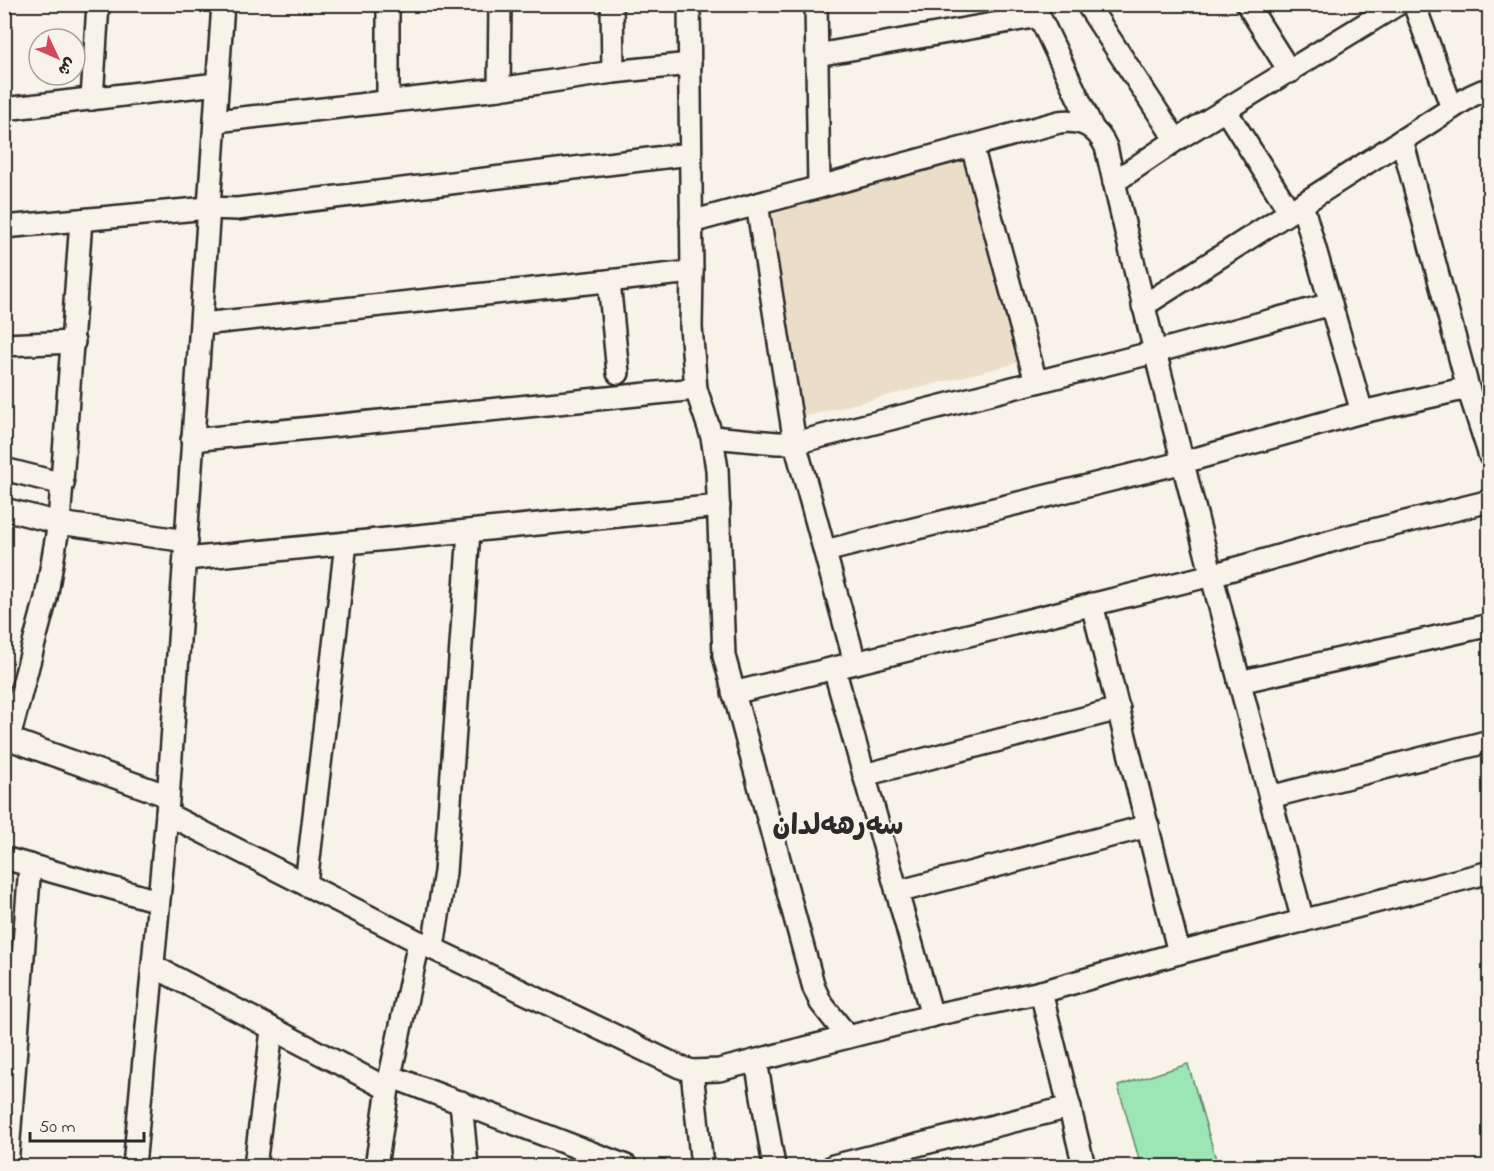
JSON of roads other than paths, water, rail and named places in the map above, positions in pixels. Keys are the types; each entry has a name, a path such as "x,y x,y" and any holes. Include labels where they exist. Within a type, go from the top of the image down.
{"street":[{"path":"92,99 98,4"},
{"path":"134,1167 167,805 223,4"},
{"path":"388,4 388,101"},
{"path":"499,89 500,4"},
{"path":"612,4 613,72"},
{"path":"689,4 691,327 696,389 712,437 719,506 724,656 814,988 820,1004 848,1037"},
{"path":"816,4 819,187"},
{"path":"1087,4 1176,140"},
{"path":"1247,4 1290,72"},
{"path":"1114,182 1176,140 1398,4"},
{"path":"1414,4 1452,108"},
{"path":"818,55 1036,10 1092,127 1106,147 1143,306 1239,682 1304,921"},
{"path":"216,121 499,89 613,72 690,64"},
{"path":"4,109 218,84"},
{"path":"1143,306 1471,96 1482,91 1490,91"},
{"path":"1226,111 1296,208 1331,304 1362,412"},
{"path":"691,222 1059,122 1069,120 1092,127"},
{"path":"1402,140 1468,388 1490,456"},
{"path":"972,146 1036,382"},
{"path":"4,227 208,208 237,209 690,154"},
{"path":"758,204 795,443 855,662"},
{"path":"81,220 74,342 59,523 46,598 7,738 167,805 306,884 680,1067 692,1071 719,1070 932,1016 1041,992 1179,953 1490,872"},
{"path":"202,324 692,272"},
{"path":"609,281 618,373"},
{"path":"712,437 795,443 1155,352 1331,304"},
{"path":"4,345 74,342"},
{"path":"825,551 1184,462 1362,412 1468,388"},
{"path":"192,440 696,389"},
{"path":"4,469 63,484"},
{"path":"733,693 1212,575 1349,536 1490,501"},
{"path":"4,509 186,550 346,543 719,506"},
{"path":"376,1167 389,1083 445,872 469,531"},
{"path":"306,884 346,543"},
{"path":"1092,604 1179,953"},
{"path":"1239,682 1490,625"},
{"path":"834,668 932,1016"},
{"path":"864,775 1119,709"},
{"path":"1270,797 1490,741"},
{"path":"897,892 1148,826"},
{"path":"4,858 158,902"},
{"path":"7,1167 12,1001 30,865"},
{"path":"153,966 272,1030 389,1083 460,1102 586,1158 626,1167"},
{"path":"1041,992 1084,1167"},
{"path":"255,1167 272,1030"},
{"path":"756,1061 774,1167"},
{"path":"692,1071 702,1167"},
{"path":"460,1102 467,1167"},
{"path":"833,1167 1070,1107"}],"district":[{"name":"سەرهەلدان","path":"838,824"}]}
